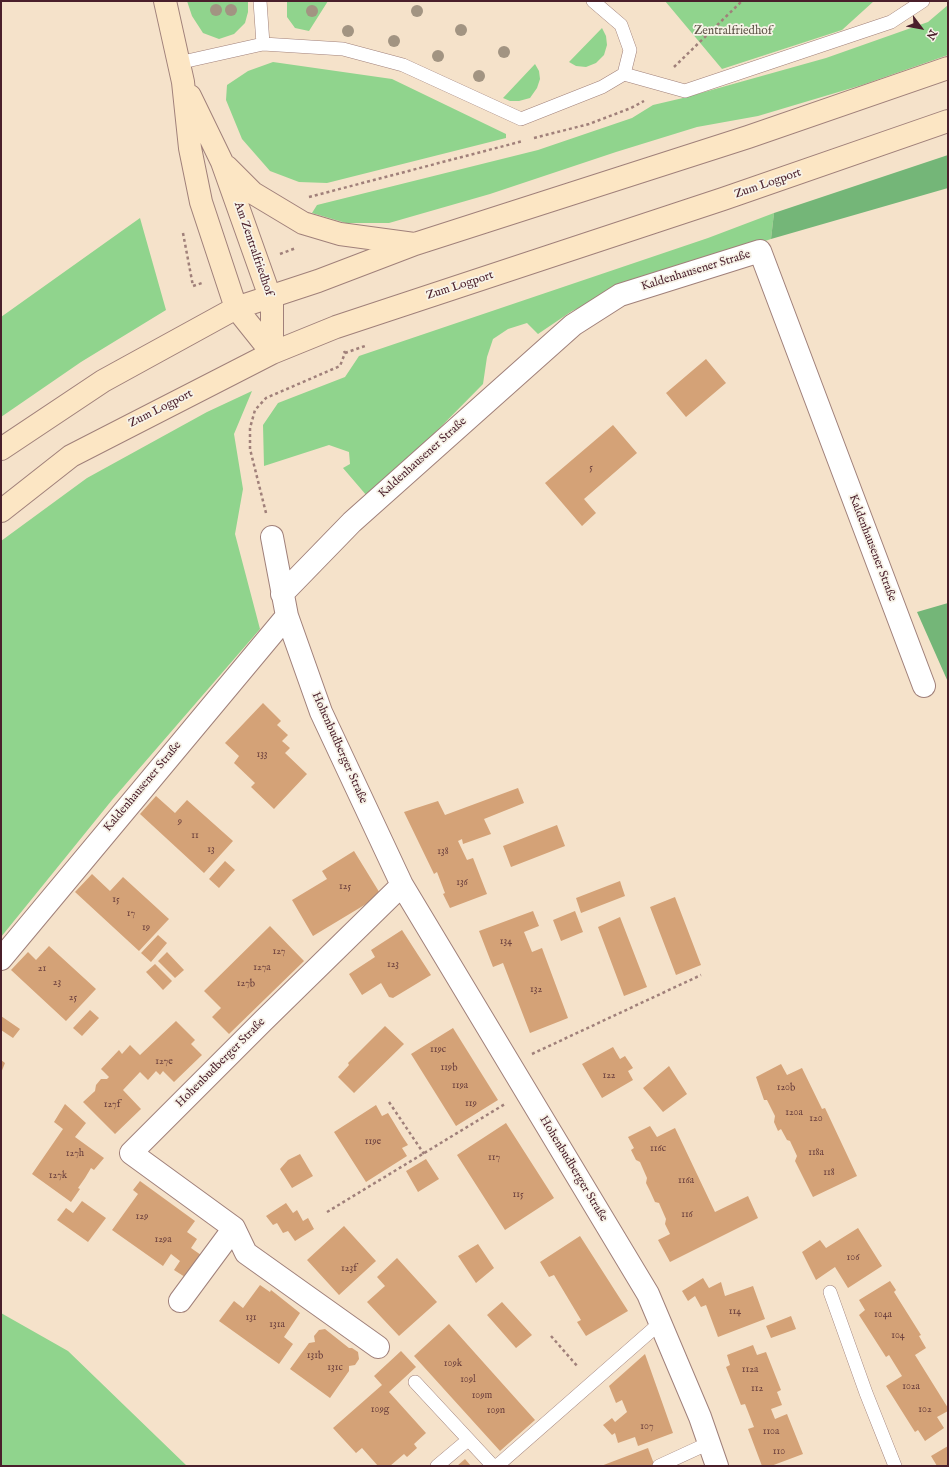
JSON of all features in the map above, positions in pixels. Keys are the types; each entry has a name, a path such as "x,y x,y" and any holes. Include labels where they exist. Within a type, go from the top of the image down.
{"main road":[{"name":"Am Zentralfriedhof","path":"165,1 180,72 190,148 201,202 236,308 272,353"},
{"path":"1,449 103,380 236,308 415,244 748,137 948,68"},
{"name":"Am Zentralfriedhof","path":"180,72 222,162 272,302 272,353"},
{"name":"Zum Logport","path":"1,511 71,456 272,353 336,327 723,199 948,121"},
{"path":"222,162 253,193 303,223 340,234 415,244"}],"street":[{"name":"Kaldenhausener Straße","path":"282,594 352,522 573,325 620,294 760,251 924,686"},
{"name":"Hohenbudberger Straße","path":"272,537 287,616 320,712 402,885 648,1294 717,1466"},
{"name":"Kaldenhausener Straße","path":"1,959 287,616"},
{"name":"Hohenbudberger Straße","path":"378,1347 246,1253 234,1228 131,1153 263,1020 402,885"},
{"path":"180,1301 234,1228"}],"lane":[{"path":"260,1 263,44"},
{"path":"594,1 620,25 630,50 624,74"},
{"path":"180,72 263,44 343,49 403,66 521,119 602,87 624,74 685,91 891,22 923,1"},
{"path":"830,1292 866,1393 895,1466"},
{"path":"497,1466 660,1322"},
{"path":"415,1382 492,1466"},
{"path":"437,1466 468,1440"},
{"path":"659,1466 709,1443"}],"path":[{"path":"303,223 306,198 589,124 630,108 657,94 666,74 742,1"},
{"path":"272,537 250,449 250,428 255,410 266,398 340,366 345,354 336,327"},
{"path":"510,1064 701,975"},
{"path":"327,1212 526,1091"},
{"path":"389,1102 424,1154"},
{"path":"551,1336 592,1383"}],"green space":[{"path":"187,1 248,1 248,12 245,23 234,34 219,39 203,33 192,16"},
{"path":"287,1 328,1 309,31 295,28 287,17"},
{"name":"Zentralfriedhof","path":"665,1 874,1 842,30 722,69"},
{"path":"948,5 948,55 862,85 758,116 697,127 490,194 389,223 346,223 312,213 317,205 538,150 632,118 653,105 826,58 928,22"},
{"path":"602,28 606,36 607,45 604,55 596,63 586,67 576,66 569,62"},
{"path":"273,62 392,79 506,134 506,138 327,183 299,182 270,171 242,139 226,100 227,85 248,71"},
{"path":"535,64 539,71 540,79 537,88 530,98 519,101 510,101 503,98"},
{"path":"948,155 948,188 771,239 774,213"},
{"path":"774,213 771,239 619,290 572,311 538,334 527,323 508,329 493,339 487,357 483,384 412,456 367,496 343,468 350,464 349,452 329,445 264,466 263,425 278,403 345,377 359,356 708,238"},
{"path":"140,218 166,310 81,362 1,417 1,317"},
{"path":"252,391 234,434 243,489 235,534 260,629 112,800 1,937 1,541 87,478 207,412"},
{"path":"948,603 948,682 917,612"},
{"path":"1,1313 68,1351 187,1466 1,1466"}],"building":[{"path":"706,359 726,383 686,417 666,393"},
{"path":"613,425 637,453 584,499 596,513 582,526 545,483"},
{"path":"263,703 281,721 277,725 288,735 282,741 290,748 285,753 307,774 274,809 251,787 255,783 234,763 239,756 225,743"},
{"path":"518,788 524,803 484,819 491,834 463,844 462,839 458,841 467,860 473,858 487,894 450,908 443,894 445,893 437,872 434,874 404,812 438,801 445,815"},
{"path":"156,796 175,813 187,800 233,841 204,873 140,814"},
{"path":"557,825 565,846 511,867 503,846"},
{"path":"354,851 381,895 313,936 292,900 327,879 322,871"},
{"path":"225,861 235,870 219,888 209,879"},
{"path":"92,874 110,891 123,877 169,919 139,951 75,892"},
{"path":"620,881 625,896 581,913 576,898"},
{"path":"675,897 701,965 676,975 650,907"},
{"path":"533,911 539,926 524,932 532,952 542,948 568,1018 530,1033 503,963 493,967 479,931"},
{"path":"575,911 583,932 561,941 553,920"},
{"path":"620,917 647,987 624,996 598,927"},
{"path":"270,926 304,961 229,1034 212,1017 221,1008 204,991"},
{"path":"402,930 431,975 393,998 389,997 381,983 362,995 349,974 375,957 371,950"},
{"path":"158,935 167,943 151,962 141,953"},
{"path":"49,946 96,989 66,1021 11,970 28,952 36,960"},
{"path":"167,952 184,970 175,978 158,961"},
{"path":"155,964 172,981 163,990 146,972"},
{"path":"90,1010 99,1018 82,1036 73,1028"},
{"path":"1,1016 20,1029 13,1038 1,1030"},
{"path":"176,1021 195,1040 191,1044 202,1055 174,1082 163,1071 160,1075 156,1071 148,1080 140,1072 123,1090 141,1109 115,1134 83,1102 95,1091 96,1085 101,1079 107,1079 109,1077 101,1069 119,1050 122,1054 130,1045 140,1055"},
{"path":"385,1026 404,1044 354,1093 338,1077 349,1065 348,1063"},
{"path":"453,1028 498,1100 456,1126 411,1054"},
{"path":"613,1047 620,1059 625,1056 633,1068 628,1071 633,1080 602,1098 582,1064"},
{"path":"1,1060 5,1063 1,1073"},
{"path":"781,1064 787,1075 802,1068 822,1109 825,1108 857,1176 813,1197 795,1161 797,1156 790,1141 787,1140 781,1129 778,1131 774,1122 775,1116 767,1100 764,1100 756,1077"},
{"path":"669,1066 687,1094 663,1112 643,1088"},
{"path":"65,1104 86,1123 75,1137 104,1158 94,1170 91,1168 71,1202 32,1174 63,1129 54,1122"},
{"path":"376,1105 382,1116 388,1113 408,1145 402,1148 407,1156 366,1182 334,1132"},
{"path":"506,1123 554,1198 505,1230 457,1155"},
{"path":"650,1126 657,1137 675,1128 715,1212 748,1196 758,1218 670,1262 658,1240 670,1234 665,1224 666,1219 659,1203 655,1202 646,1183 647,1178 640,1162 636,1160 631,1150 634,1148 628,1137"},
{"path":"300,1154 313,1176 292,1188 280,1169 288,1160"},
{"path":"426,1159 439,1179 418,1192 406,1171"},
{"path":"140,1181 195,1221 187,1232 197,1239 191,1248 201,1255 185,1277 174,1270 180,1261 171,1254 163,1266 112,1230 138,1194 133,1190"},
{"path":"82,1201 106,1218 88,1242 57,1220 66,1208 73,1213"},
{"path":"286,1203 293,1213 297,1210 303,1221 308,1218 314,1229 295,1241 288,1231 283,1233 277,1223 273,1225 266,1216"},
{"path":"344,1226 376,1261 339,1295 307,1260"},
{"path":"858,1228 882,1266 848,1288 835,1267 816,1280 802,1252 820,1240 826,1248"},
{"path":"580,1236 628,1311 586,1336 577,1322 581,1320 554,1275 549,1277 540,1262"},
{"path":"478,1244 494,1268 476,1283 458,1256"},
{"path":"397,1258 437,1302 399,1336 367,1302 385,1286 377,1277"},
{"path":"703,1278 709,1288 721,1282 725,1296 753,1286 765,1319 718,1337 706,1305 701,1307 695,1296 688,1301 682,1291"},
{"path":"890,1281 896,1290 894,1292 921,1335 919,1336 926,1348 915,1355 948,1408 948,1411 937,1417 944,1428 925,1441 918,1430 915,1432 886,1386 902,1376 889,1355 886,1357 859,1315 865,1310 859,1300"},
{"path":"260,1285 270,1292 271,1290 300,1313 284,1337 293,1344 279,1364 219,1321 234,1301 243,1308"},
{"path":"502,1302 532,1335 516,1348 487,1315"},
{"path":"791,1316 796,1329 771,1338 766,1326"},
{"path":"449,1324 535,1420 500,1451 414,1356"},
{"path":"325,1329 349,1348 352,1348 358,1352 359,1359 355,1365 349,1366 349,1371 330,1398 290,1369 309,1343 315,1342 314,1336 319,1330"},
{"path":"753,1345 757,1355 766,1352 781,1390 777,1392 782,1405 771,1409 775,1419 787,1414 803,1454 771,1466 762,1466 748,1429 754,1427 745,1404 741,1405 726,1367 730,1365 727,1355"},
{"path":"401,1351 416,1367 389,1392 426,1433 414,1444 417,1448 407,1457 404,1454 390,1466 378,1466 362,1448 356,1453 333,1428 382,1385 374,1376"},
{"path":"645,1354 673,1433 638,1446 635,1437 618,1443 615,1433 612,1435 603,1425 612,1418 615,1422 627,1412 622,1400 616,1403 609,1386"},
{"path":"948,1446 948,1466 937,1466 931,1456"},
{"path":"648,1448 654,1464 650,1466 601,1466"},
{"path":"465,1459 471,1466 457,1466"}]}
